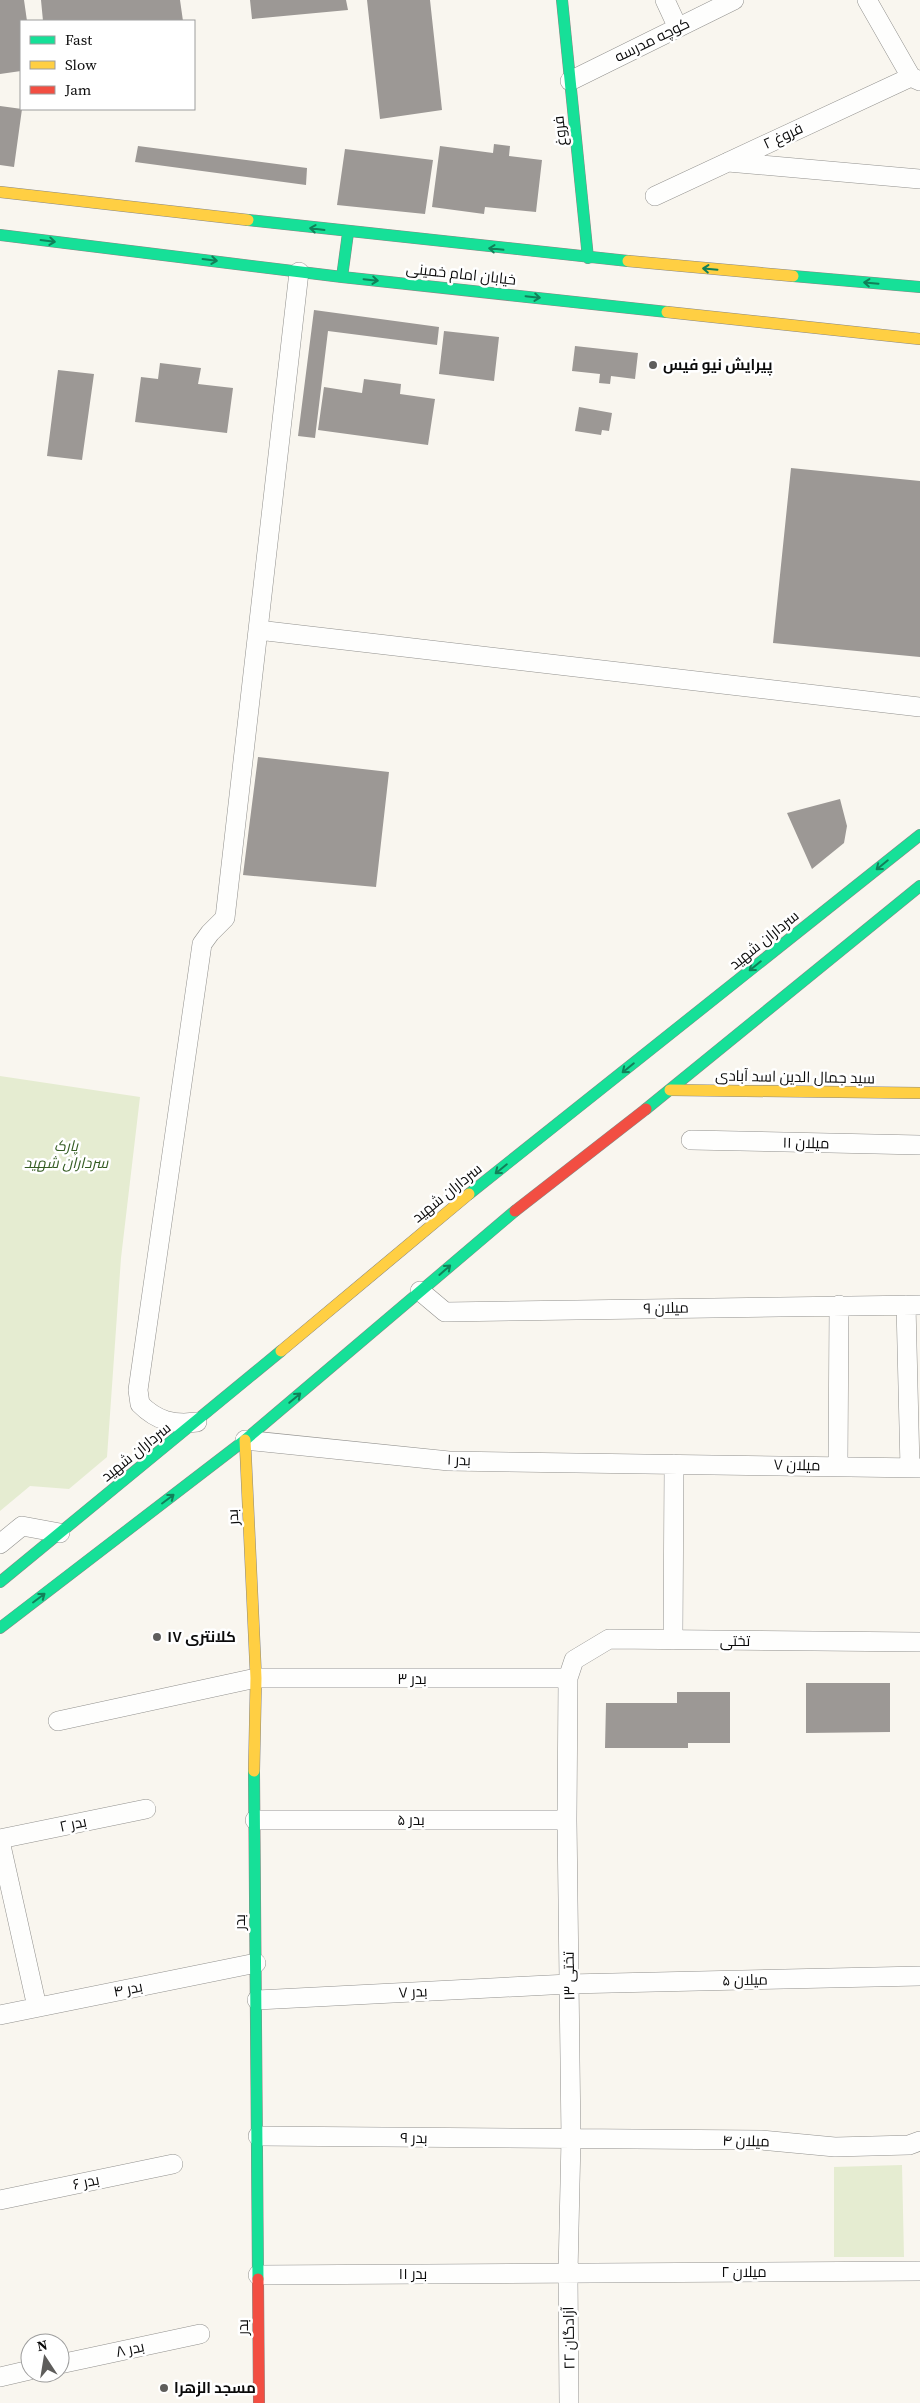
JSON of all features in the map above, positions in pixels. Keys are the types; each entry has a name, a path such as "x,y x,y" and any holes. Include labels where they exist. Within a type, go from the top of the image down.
{"street":[{"name":"فروغ","path":"562,0 588,258"},
{"path":"665,0 678,28"},
{"name":"کوچه مدرسه","path":"570,81 734,0"},
{"path":"867,0 915,79"},
{"name":"فروغ ۲","path":"655,196 915,79"},
{"path":"727,162 920,179"},
{"name":"خیابان امام خمینی","path":"0,192 348,233 588,258 920,287"},
{"path":"342,277 348,233"},
{"name":"خیابان امام خمینی","path":"0,235 342,277 920,339"},
{"path":"197,1422 171,1423 151,1416 140,1404 138,1390 202,944 225,918 299,272"},
{"path":"258,630 920,707"},
{"name":"سرداران شهید","path":"0,1582 920,835"},
{"path":"0,1628 245,1440 420,1291 483,1231 670,1090 919,887"},
{"name":"سید جمال الدین اسد آبادی","path":"670,1090 920,1093"},
{"name":"میلان ۱۱","path":"691,1140 920,1145"},
{"name":"میلان ۹","path":"420,1291 445,1312 913,1305"},
{"path":"838,1466 839,1305"},
{"path":"913,1305 915,1468"},
{"name":"بدر ۱","path":"245,1440 449,1461 674,1464"},
{"name":"بدر","path":"245,1440 256,1678 255,1820 259,2403"},
{"path":"673,1640 674,1464"},
{"name":"میلان ۷","path":"674,1464 915,1468"},
{"path":"0,1544 22,1526 60,1533"},
{"name":"تختی","path":"568,1678 574,1660 609,1640 920,1642"},
{"name":"بدر ۳","path":"58,1721 256,1678 568,1678"},
{"name":"تختی ۱۳","path":"568,1678 567,1820 571,2139 568,2273"},
{"name":"بدر ۲","path":"0,1840 146,1809"},
{"name":"بدر ۵","path":"255,1820 567,1820"},
{"path":"0,1840 38,2008"},
{"name":"بدر ۴","path":"0,2015 256,1963"},
{"name":"میلان ۵","path":"569,1984 920,1976"},
{"name":"بدر ۷","path":"257,2000 569,1984"},
{"name":"بدر ۹","path":"258,2136 571,2139"},
{"name":"میلان ۴","path":"571,2139 761,2140 835,2147 909,2145 920,2141"},
{"name":"بدر ۶","path":"0,2200 173,2164"},
{"name":"میلان ۲","path":"568,2273 920,2270"},
{"name":"بدر ۱۱","path":"258,2275 568,2273"},
{"name":"آزادگان ۲۲","path":"568,2273 569,2403"},
{"name":"بدر ۸","path":"70,2362 200,2334"},
{"path":"0,2377 20,2372"}],"green space":[{"name":"پارک سرداران شهید","path":"0,1076 140,1097 121,1258 107,1457 69,1489 30,1486 0,1511"},
{"path":"902,2165 904,2257 834,2257 834,2167"}],"building":[{"path":"0,0 24,0 27,20 20,20 20,71 0,74"},
{"path":"41,0 180,0 183,20 43,20"},
{"path":"250,0 346,0 348,10 252,19"},
{"path":"367,0 430,0 442,110 380,119"},
{"path":"0,106 20,109 22,110 14,167 0,165"},
{"path":"494,144 510,146 509,156 542,160 536,212 485,207 484,214 432,207 440,146 493,153"},
{"path":"138,146 307,168 306,185 135,162"},
{"path":"345,149 433,160 425,214 337,205"},
{"path":"314,310 439,327 437,345 328,331 315,438 298,436"},
{"path":"444,331 499,337 494,381 439,374"},
{"path":"575,346 638,353 635,379 611,376 610,384 599,383 600,374 572,371"},
{"path":"160,363 201,368 198,384 233,388 227,433 135,422 141,377 158,379"},
{"path":"58,370 94,374 82,460 47,456"},
{"path":"364,379 401,384 400,394 435,399 428,445 318,430 324,387 362,393"},
{"path":"579,407 612,413 609,431 602,430 601,435 575,431"},
{"path":"791,468 920,481 920,657 773,643"},
{"path":"258,757 389,772 376,887 243,875"},
{"path":"840,799 847,826 844,843 812,869 787,813"},
{"path":"806,1683 890,1683 890,1732 806,1733"},
{"path":"677,1692 730,1692 730,1743 688,1743 688,1748 605,1748 606,1703 677,1703"}],"traffic: fast":[{"path":"562,0 588,258"},
{"path":"248,220 628,261"},
{"path":"342,277 348,233"},
{"path":"0,235 342,277 667,312"},
{"path":"793,276 920,287"},
{"path":"469,1194 920,835"},
{"path":"646,1109 920,886"},
{"path":"0,1628 245,1440 515,1211"},
{"path":"0,1582 281,1351"},
{"path":"254,1771 258,2279"}],"traffic: slow":[{"path":"0,192 248,220"},
{"path":"628,261 793,276"},
{"path":"667,312 920,339"},
{"path":"670,1090 920,1093"},
{"path":"281,1351 469,1194"},
{"path":"245,1440 256,1678 254,1771"}],"traffic: jam":[{"path":"515,1211 646,1109"},
{"path":"258,2279 259,2403"}],"place":[{"name":"پیرایش نیو فیس","path":"653,365"},
{"name":"کلانتری ۱۷","path":"157,1637"},
{"name":"مسجد الزهرا","path":"164,2388"}]}
